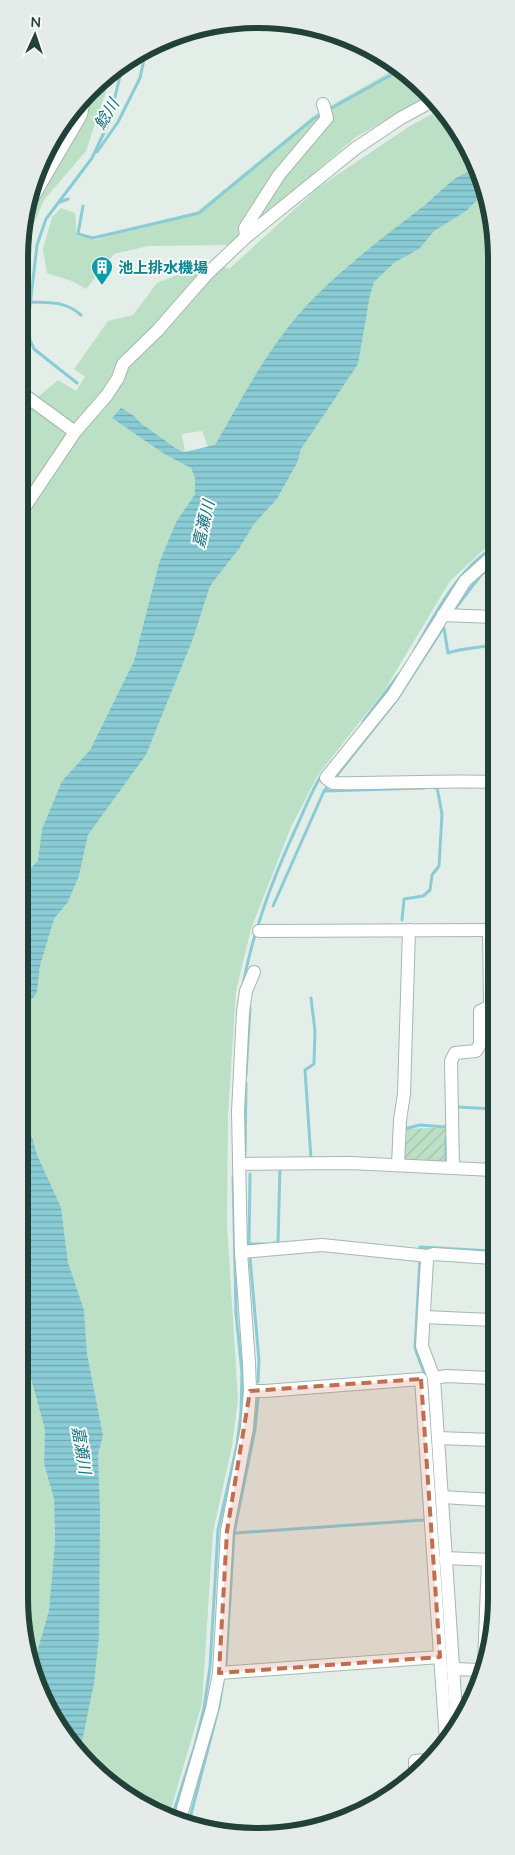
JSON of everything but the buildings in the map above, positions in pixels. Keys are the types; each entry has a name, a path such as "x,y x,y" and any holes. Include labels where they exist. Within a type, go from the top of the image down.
{"street":[{"path":"246,237 245,228 279,175 327,118 323,104"},
{"path":"28,501 75,432 107,395 118,378 123,364 157,331 207,274 246,237 356,148 428,104"},
{"path":"39,187 81,115 82,109"},
{"path":"28,398 75,432"},
{"path":"488,561 465,581 393,695 330,781 389,784 442,780 488,782"},
{"path":"443,615 488,617"},
{"path":"398,1165 400,1120 404,1094 408,930"},
{"path":"259,931 488,930"},
{"path":"181,1814 212,1709 219,1673 227,1531 247,1428 250,1391 241,1252 238,1112 243,1012 246,991 254,972"},
{"path":"453,1167 451,1061 455,1053 476,1050 480,1044 480,1011 488,1007"},
{"path":"239,1164 333,1163 488,1170"},
{"path":"241,1252 322,1245 423,1255 488,1258"},
{"path":"423,1255 424,1317 422,1346 434,1378 456,1714"},
{"path":"424,1317 488,1320"},
{"path":"434,1378 446,1376 488,1378"},
{"path":"250,1391 422,1379 445,1730"},
{"path":"438,1438 488,1440"},
{"path":"442,1497 488,1500"},
{"path":"445,1558 488,1560"},
{"path":"487,1619 488,1595"},
{"path":"219,1673 440,1657"},
{"path":"453,1669 475,1670"}],"highlighted area":[{"path":"421,1379 440,1657 219,1673 227,1531 250,1391"}],"green space":[{"path":"392,71 424,99 356,137 230,245 148,246 114,254 86,289 72,281 47,273 43,249 52,217 61,208 75,213 77,236 95,240 198,211 316,114"},
{"path":"109,82 86,151 44,200 31,230 28,245 29,227 35,198 45,169 58,142 75,117"},
{"path":"435,112 440,117 457,143 470,169 480,198 486,227 488,258 488,546 450,581 384,691 318,775 291,827 251,929 236,991 228,1114 227,1225 238,1400 232,1446 213,1532 202,1703 171,1811 142,1797 117,1780 82,1746 99,1545 98,1455 103,1435 87,1353 84,1310 68,1262 61,1207 38,1157 28,1124 28,1004 37,993 40,966 54,919 68,902 79,876 88,835 146,755 193,639 210,586 239,549 254,524 277,499 298,461 301,449 287,329 250,385 215,445 208,447 202,431 182,434 185,452 158,436 134,416 166,455 191,468 195,478 195,494 176,522 159,563 134,661 90,750 62,781 42,829 38,860 28,872 28,405 58,380 76,391 85,377 74,369 108,321 133,315 157,283 215,260 229,269 319,187 410,126"},
{"path":"449,1127 449,1164 403,1162 407,1129"},
{"path":"28,1372 45,1430 44,1464 54,1499 55,1540 49,1610 36,1658 28,1613"}],"water":[{"name":"嘉瀬川","path":"471,171 480,197 466,211 434,231 419,249 395,262 374,282 358,364 301,449 298,461 277,499 254,524 239,549 210,586 193,639 146,755 88,835 79,876 68,902 54,919 40,966 37,993 28,1004 28,872 38,860 42,829 62,781 90,750 134,661 159,563 176,522 195,494 195,478 191,468 166,455 112,418 121,408 174,447 184,452 215,445 271,351 308,304 343,270 461,175"},
{"name":"嘉瀬川","path":"28,1124 38,1157 61,1207 68,1262 84,1310 87,1353 103,1435 98,1455 100,1509 99,1637 94,1683 81,1745 66,1725 51,1699 36,1658 49,1610 55,1540 54,1499 44,1464 45,1430 28,1372"}],"waterway":[{"name":"鯰川","path":"97,152 118,122 140,78 144,57"},
{"path":"28,323 37,245 46,219 92,158 109,122 120,73"},
{"path":"328,110 395,73"},
{"path":"83,206 78,234 93,238 199,213 313,119 323,113"},
{"path":"60,202 68,199"},
{"path":"31,302 63,305 81,315"},
{"path":"28,323 30,340 34,349 77,383"},
{"path":"414,651 458,580 488,552"},
{"path":"454,610 481,575 488,570"},
{"path":"334,779 398,698 443,628"},
{"path":"444,628 448,653 488,646"},
{"path":"363,722 400,673"},
{"path":"243,985 252,944 272,885 321,776"},
{"path":"273,906 324,791 330,784"},
{"path":"402,920 404,899 423,896 430,890 432,875 439,866 442,814 437,787 435,788"},
{"path":"325,791 424,788"},
{"path":"311,998 315,1031 314,1064 305,1070 311,1159"},
{"path":"246,1075 250,1008"},
{"path":"245,1155 246,1083"},
{"path":"458,1107 488,1109"},
{"path":"404,1129 420,1125 446,1127 446,1125"},
{"path":"446,1137 446,1160"},
{"path":"274,1243 278,1243 280,1167"},
{"path":"250,1174 249,1244 266,1244"},
{"path":"174,1812 195,1745 204,1708 210,1667 218,1530 237,1445 241,1413 242,1373 236,1313 233,1176"},
{"path":"420,1252 420,1247 488,1251"},
{"path":"250,1258 259,1360 258,1382"},
{"path":"420,1258 415,1348 426,1378"},
{"path":"226,1666 234,1533 255,1429 258,1398"},
{"path":"235,1533 424,1520"},
{"path":"190,1817 219,1706 223,1682"}],"place":[{"name":"池上排水機場","path":"102,286"}]}
